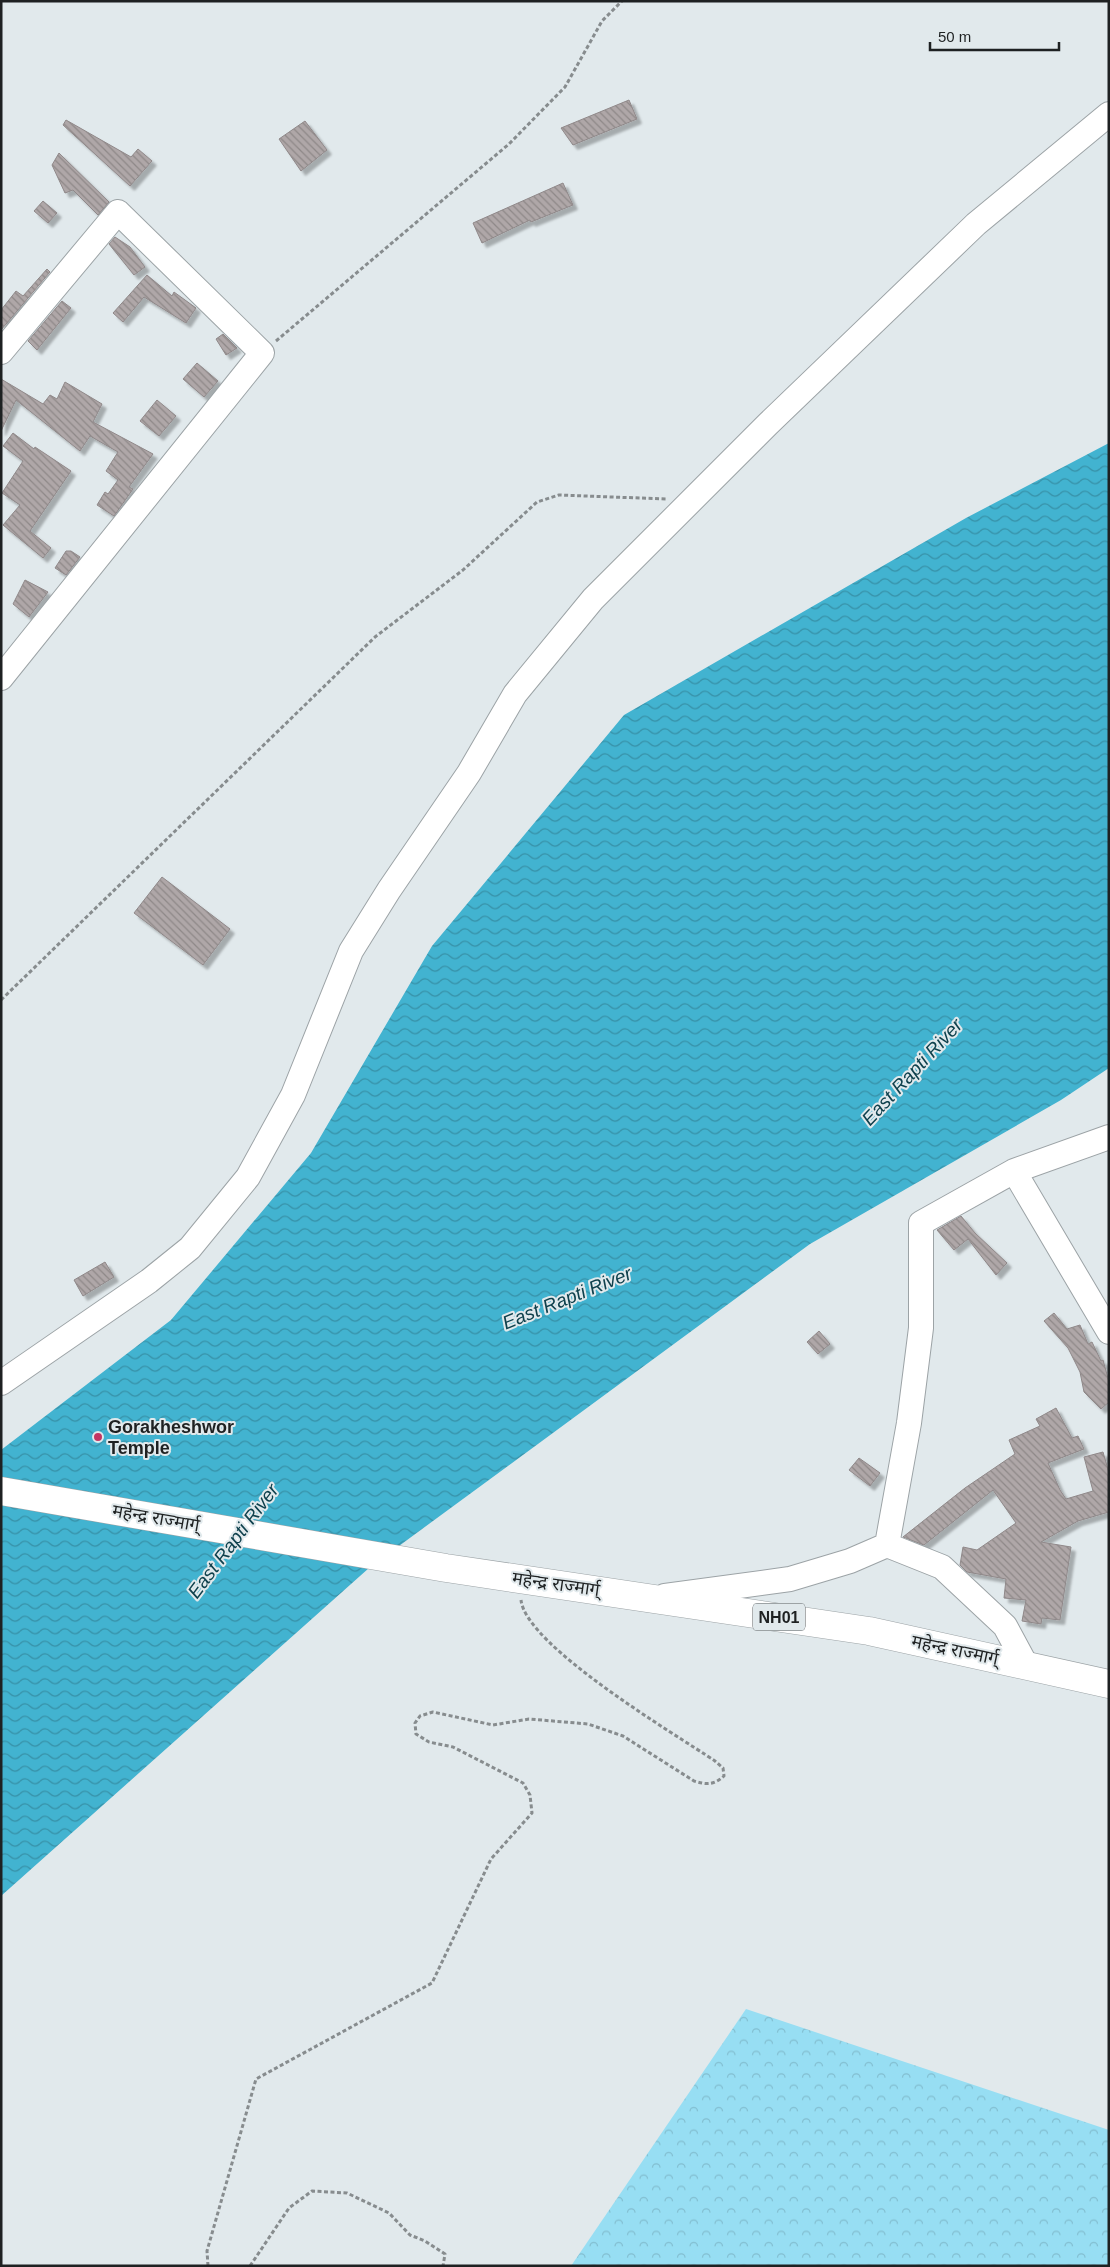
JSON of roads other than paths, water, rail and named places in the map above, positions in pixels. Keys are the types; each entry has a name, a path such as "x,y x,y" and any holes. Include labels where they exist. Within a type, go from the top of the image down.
{"highway":[{"name":"महेन्द्र राज्मार्ग्","path":"1,1491 519,1580 651,1597 868,1631 1109,1684"}],"street":[{"path":"1,1382 149,1280 190,1248 248,1177 293,1095 351,950 389,890 469,773 515,694 593,599 768,424 976,224 1109,114"},
{"path":"1,352 118,212 262,352 1,678"},
{"path":"887,1545 909,1423 921,1328 921,1223 1014,1171 1109,1137"},
{"path":"1014,1171 1109,1332"},
{"path":"651,1597 790,1579 850,1561 887,1545 942,1567 1005,1626 1026,1665"}],"water":[{"name":"East Rapti River","path":"1109,443 1109,1068 1061,1100 810,1244 369,1568 1,1896 1,1450 171,1320 311,1153 432,946 624,715 966,518"}],"place":[{"name":"Gorakheshwor Temple","path":"98,1437"}]}
